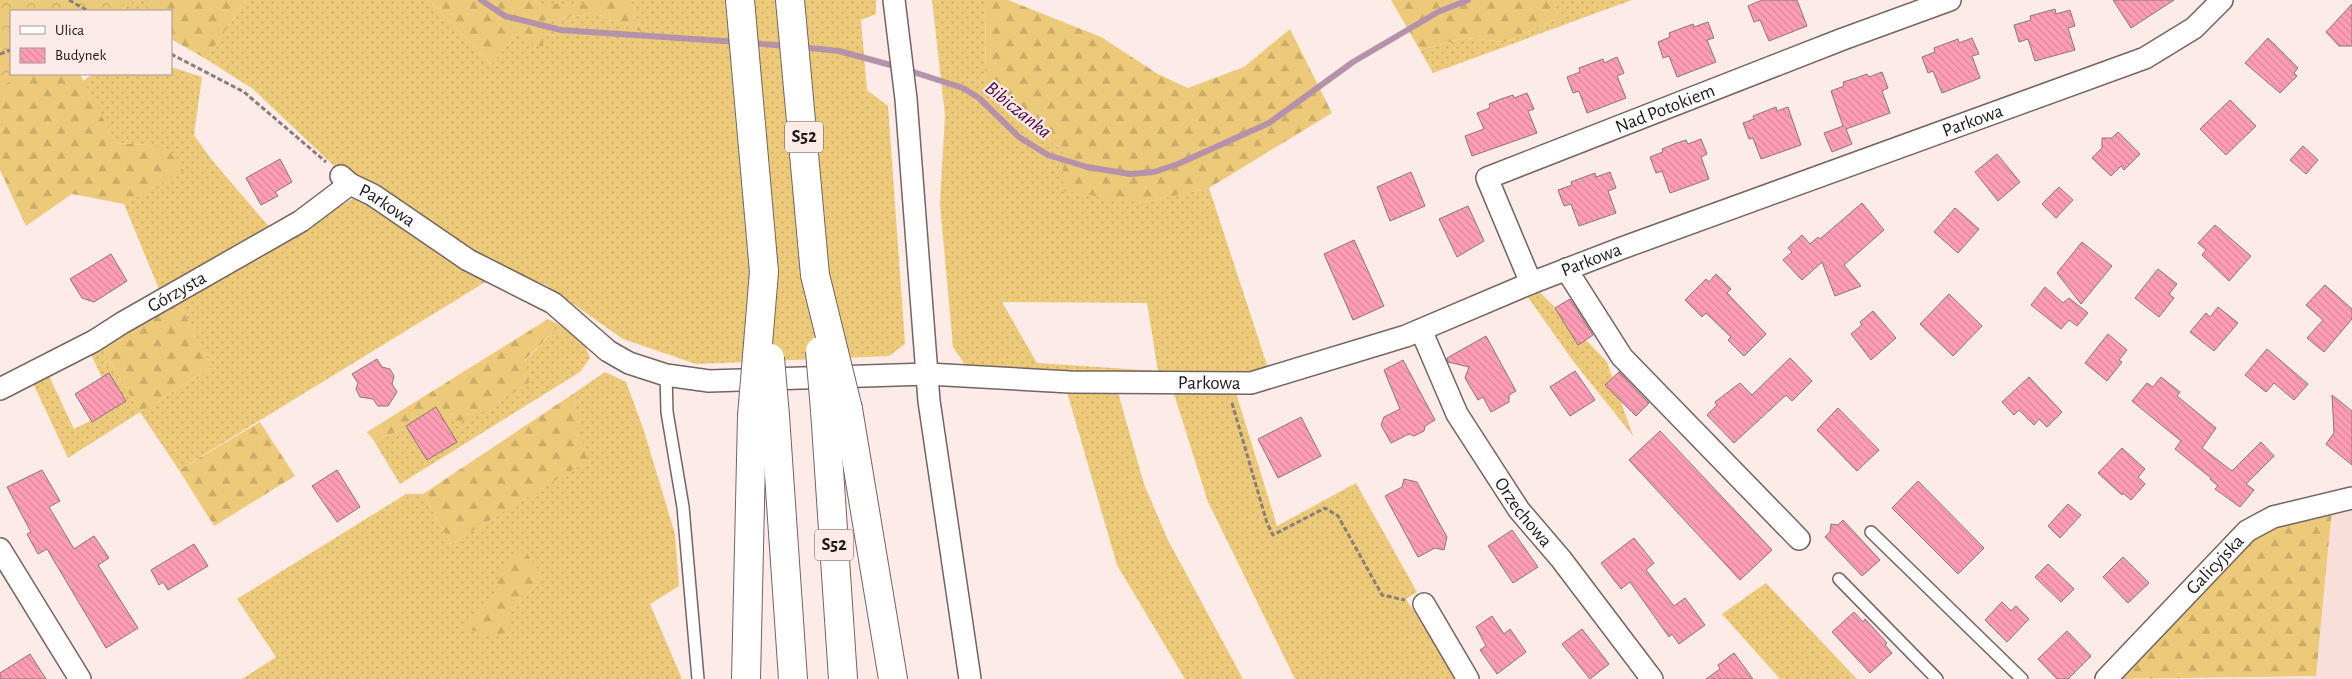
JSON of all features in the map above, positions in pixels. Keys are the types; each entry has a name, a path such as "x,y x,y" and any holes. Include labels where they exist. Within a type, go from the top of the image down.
{"highway":[{"path":"740,0 764,272 763,416 746,679"},
{"name":"S52","path":"790,0 815,275 837,410 843,679"},
{"path":"837,410 876,586 893,679"},
{"path":"763,416 793,679"}],"street":[{"path":"894,0 906,100 929,401 970,679"},
{"name":"Nad Potokiem","path":"1530,282 1487,178 1834,42 1950,0"},
{"name":"Parkowa","path":"346,180 373,195 468,260 553,303 608,351 629,363 666,375 709,381 928,374 1070,382 1251,383 1421,330 1530,282 1700,218 2145,58 2194,28 2222,0"},
{"name":"Górzysta","path":"0,389 94,341 301,220 346,180"},
{"path":"1566,269 1622,357 1799,539"},
{"name":"Orzechowa","path":"1421,330 1457,414 1519,510 1561,559 1652,679"},
{"name":"Galicyjska","path":"2106,679 2247,531 2274,517 2352,498"},
{"path":"0,549 80,679"},
{"path":"1424,604 1468,679"}],"lane":[{"path":"666,375 667,412 683,506 698,679"},
{"path":"1871,532 2022,679"},
{"path":"1839,578 1937,679"}],"path":[{"path":"69,0 86,10"},
{"name":"Parkowa","path":"172,55 244,92 346,180"},
{"path":"1226,383 1267,523 1273,535 1325,508 1338,516 1382,595 1424,604"}],"shaded area":[{"path":"2352,505 2352,679 2216,679 2316,676 2332,509"}],"green space":[{"path":"0,0 135,0 121,10 10,10 10,75 81,75 116,143 165,146 184,171 124,204 72,194 26,226 0,170"},
{"path":"0,0 135,0 121,10 10,10 10,75 28,75 0,86"},
{"path":"135,0 152,0 147,10 122,10"},
{"path":"152,0 246,0 206,59 172,40 172,10 147,10"},
{"path":"246,0 429,0 491,64 517,34 543,21 594,13 641,31 630,0 876,0 876,14 861,20 867,90 888,106 905,344 889,356 696,364 623,339 546,285 468,253 334,166 253,89 206,59"},
{"path":"429,0 533,0 539,4 587,4 586,0 630,0 642,32 594,13 543,21 543,49 517,34 491,64"},
{"path":"533,0 586,0 587,4 539,4"},
{"path":"932,0 986,0 985,85 1063,151 1141,203 1209,188 1268,368 1246,373 1158,371 1046,377 969,371 953,347 940,204 945,115","holes":["1002,302 1147,303 1158,371 1037,363"]},
{"path":"986,0 1008,0 1101,37 1158,74 1188,88 1244,67 1290,29 1332,113 1209,188 1141,203 1063,191 1063,151 985,85"},
{"path":"1391,0 1554,0 1559,18 1506,42 1466,38 1420,50"},
{"path":"1554,0 1632,0 1433,73 1420,50 1466,38 1506,42 1559,18"},
{"path":"172,67 202,77 194,135 211,159 272,230 161,294 124,204 183,171 165,146 116,143 83,81 92,75 172,75"},
{"path":"356,197 487,281 179,470 140,412 212,367 176,297"},
{"path":"1539,291 1607,362 1633,436 1573,361 1525,293"},
{"path":"176,297 212,367 140,412 101,346"},
{"path":"548,319 560,325 525,360 529,383 467,421 430,419 374,441 367,432"},
{"path":"560,325 582,337 590,358 580,372 400,484 374,441 430,419 525,361"},
{"path":"101,346 140,412 68,458 32,381 48,374 74,429 116,408 90,352"},
{"path":"605,372 626,382 643,428 675,534 679,586 650,604 682,679 242,679 276,657 237,599 406,494 423,494 451,544 586,461 573,394","holes":["543,577 509,614 463,627 497,592"]},
{"path":"1065,385 1117,389 1144,484 1168,540 1243,679 1185,679 1117,565"},
{"path":"1236,393 1277,526 1356,483 1417,592 1406,599 1457,679 1295,679 1208,502 1174,394"},
{"path":"573,394 587,461 451,544 423,494"},
{"path":"260,422 295,476 214,526 179,470"},
{"path":"2332,509 2316,676 2116,679 2251,535"},
{"path":"525,551 543,577 509,614 508,632 494,637 462,627 497,592 499,567"},
{"path":"1766,583 1857,679 1780,679 1722,614"}],"building":[{"path":"1762,0 1797,0 1807,26 1769,41 1760,20 1754,22 1748,6"},
{"path":"2113,0 2174,0 2131,28"},
{"path":"2352,4 2352,46 2339,46 2326,32"},
{"path":"2055,9 2056,14 2070,10 2075,26 2068,28 2075,50 2035,61 2028,39 2019,42 2014,25 2031,20 2030,16"},
{"path":"1708,22 1714,38 1707,40 1716,62 1677,77 1669,56 1663,58 1658,42 1670,37 1669,33 1693,24 1694,27"},
{"path":"1972,38 1979,54 1972,56 1980,78 1942,93 1933,71 1928,73 1922,57 1935,52 1934,48 1958,39 1959,43"},
{"path":"2268,38 2298,68 2294,73 2297,76 2280,93 2245,63"},
{"path":"1617,57 1624,73 1617,76 1626,98 1587,113 1579,91 1573,93 1567,77 1580,72 1579,68 1603,59 1604,63"},
{"path":"1882,72 1888,88 1882,91 1890,113 1846,129 1852,144 1832,152 1824,133 1843,126 1831,91 1844,86 1843,82 1867,74 1869,77"},
{"path":"1527,93 1534,109 1528,111 1537,133 1472,156 1465,136 1484,129 1477,113 1490,108 1489,104 1501,99 1513,95 1514,98"},
{"path":"2230,100 2256,126 2226,155 2200,129"},
{"path":"1776,107 1777,111 1788,107 1801,145 1761,159 1753,138 1749,139 1743,123 1754,119 1753,116"},
{"path":"2118,132 2140,154 2124,170 2121,166 2111,176 2092,158 2102,148 2102,138 2112,138"},
{"path":"1701,139 1707,154 1701,157 1709,179 1670,193 1662,171 1656,173 1650,157 1663,152 1662,149 1674,144 1686,140 1688,144"},
{"path":"2303,146 2318,160 2306,174 2290,160"},
{"path":"1997,154 2020,182 1998,201 1975,172"},
{"path":"280,159 292,182 275,192 278,196 261,205 246,178"},
{"path":"1411,172 1425,206 1390,221 1377,187"},
{"path":"1610,172 1616,188 1608,191 1616,213 1579,226 1571,204 1564,206 1558,190 1572,185 1571,182 1595,173 1596,177"},
{"path":"2059,187 2073,200 2056,218 2042,204"},
{"path":"1862,203 1884,230 1844,265 1861,286 1835,296 1822,262 1802,280 1783,260 1792,252 1788,248 1802,235 1810,244 1818,237 1820,239"},
{"path":"1468,206 1484,241 1457,257 1439,219"},
{"path":"1955,208 1979,229 1958,253 1934,232"},
{"path":"2215,225 2251,256 2229,281 2202,255 2206,250 2198,243"},
{"path":"1354,240 1384,306 1353,320 1324,254"},
{"path":"2082,242 2112,266 2081,304 2057,273"},
{"path":"111,254 127,281 94,302 82,298 70,279"},
{"path":"2158,269 2177,284 2169,294 2174,298 2159,317 2135,298"},
{"path":"1716,274 1731,289 1727,293 1766,334 1744,356 1728,340 1731,337 1706,313 1702,317 1685,300 1706,279 1709,282"},
{"path":"2325,285 2352,309 2352,319 2324,352 2307,338 2323,320 2306,305"},
{"path":"2045,287 2063,303 2069,298 2088,313 2077,326 2069,320 2061,329 2031,305"},
{"path":"1949,294 1982,326 1953,356 1920,324"},
{"path":"1570,299 1593,335 1578,345 1555,308"},
{"path":"2218,307 2238,323 2214,351 2190,332 2206,313 2210,317"},
{"path":"1873,311 1896,338 1871,360 1851,334 1862,325 1860,322"},
{"path":"2108,334 2127,350 2119,360 2122,362 2107,381 2085,363"},
{"path":"1486,336 1516,391 1509,395 1509,402 1491,412 1483,397 1478,400 1465,378 1469,367 1448,362 1447,358"},
{"path":"2267,349 2308,384 2294,400 2274,383 2266,392 2245,375"},
{"path":"1790,358 1812,381 1792,401 1786,395 1734,443 1707,415 1717,405 1715,402 1740,383 1752,395"},
{"path":"377,359 382,367 390,369 394,376 392,384 397,392 388,406 378,406 373,399 360,397 356,389 358,383 352,374"},
{"path":"1403,360 1435,420 1425,426 1424,431 1414,436 1409,434 1391,443 1381,425 1384,417 1400,409 1384,370"},
{"path":"1575,371 1595,400 1570,416 1550,387"},
{"path":"1619,372 1649,403 1636,416 1605,385"},
{"path":"109,373 126,401 92,422 75,394"},
{"path":"2029,377 2062,412 2047,427 2039,419 2034,425 2019,410 2014,415 2002,402"},
{"path":"2161,377 2180,392 2177,396 2216,428 2202,448 2232,471 2261,442 2274,456 2246,484 2254,490 2240,507 2215,489 2218,486 2211,478 2175,449 2181,441 2132,401 2147,383 2153,387"},
{"path":"2332,395 2352,411 2352,465 2326,444 2334,433"},
{"path":"436,407 457,442 427,460 406,426"},
{"path":"1838,408 1879,450 1857,471 1817,430"},
{"path":"1301,417 1321,456 1278,478 1258,439"},
{"path":"1660,431 1772,550 1740,580 1629,460"},
{"path":"2122,448 2145,469 2138,477 2145,484 2131,500 2123,493 2122,495 2098,473"},
{"path":"42,470 60,501 49,507 74,549 94,536 109,558 98,565 138,628 106,648 47,549 38,554 27,534 31,532 7,487"},
{"path":"337,470 360,507 337,522 312,486"},
{"path":"1404,479 1417,482 1447,537 1444,550 1435,548 1418,557 1385,496 1402,487"},
{"path":"1918,481 1984,548 1958,574 1892,508"},
{"path":"2068,504 2081,515 2060,538 2048,526"},
{"path":"1843,520 1880,560 1862,576 1825,537 1830,532 1831,524 1838,525"},
{"path":"1512,530 1538,567 1513,583 1488,546"},
{"path":"1634,538 1654,563 1646,570 1674,606 1685,598 1705,625 1679,644 1672,634 1669,637 1630,582 1621,589 1601,563"},
{"path":"194,544 208,566 168,590 163,582 159,585 151,570"},
{"path":"2123,557 2149,583 2128,603 2103,577"},
{"path":"2048,564 2074,589 2061,602 2035,577"},
{"path":"2002,602 2011,611 2016,606 2029,619 2007,642 1985,620"},
{"path":"1854,612 1863,622 1865,619 1887,643 1885,645 1892,653 1870,673 1832,632"},
{"path":"1492,616 1504,634 1510,629 1526,652 1497,674 1480,650 1486,646 1476,627"},
{"path":"1582,629 1609,664 1590,679 1562,644"},
{"path":"2067,631 2091,656 2068,679 2057,679 2038,659"},
{"path":"1734,653 1753,679 1706,679 1720,669 1718,665"},
{"path":"30,654 46,679 0,679 0,673"}],"waterway":[{"name":"Bibiczanka","path":"481,0 505,16 561,30 738,42"},
{"name":"Bibiczanka","path":"907,70 963,88 979,98 1019,137 1048,155 1087,167 1130,174 1154,172 1178,164 1269,123 1353,62 1438,12 1468,0"},
{"name":"Bibiczanka","path":"750,43 788,46"},
{"name":"Bibiczanka","path":"800,47 839,51 898,67"}]}
